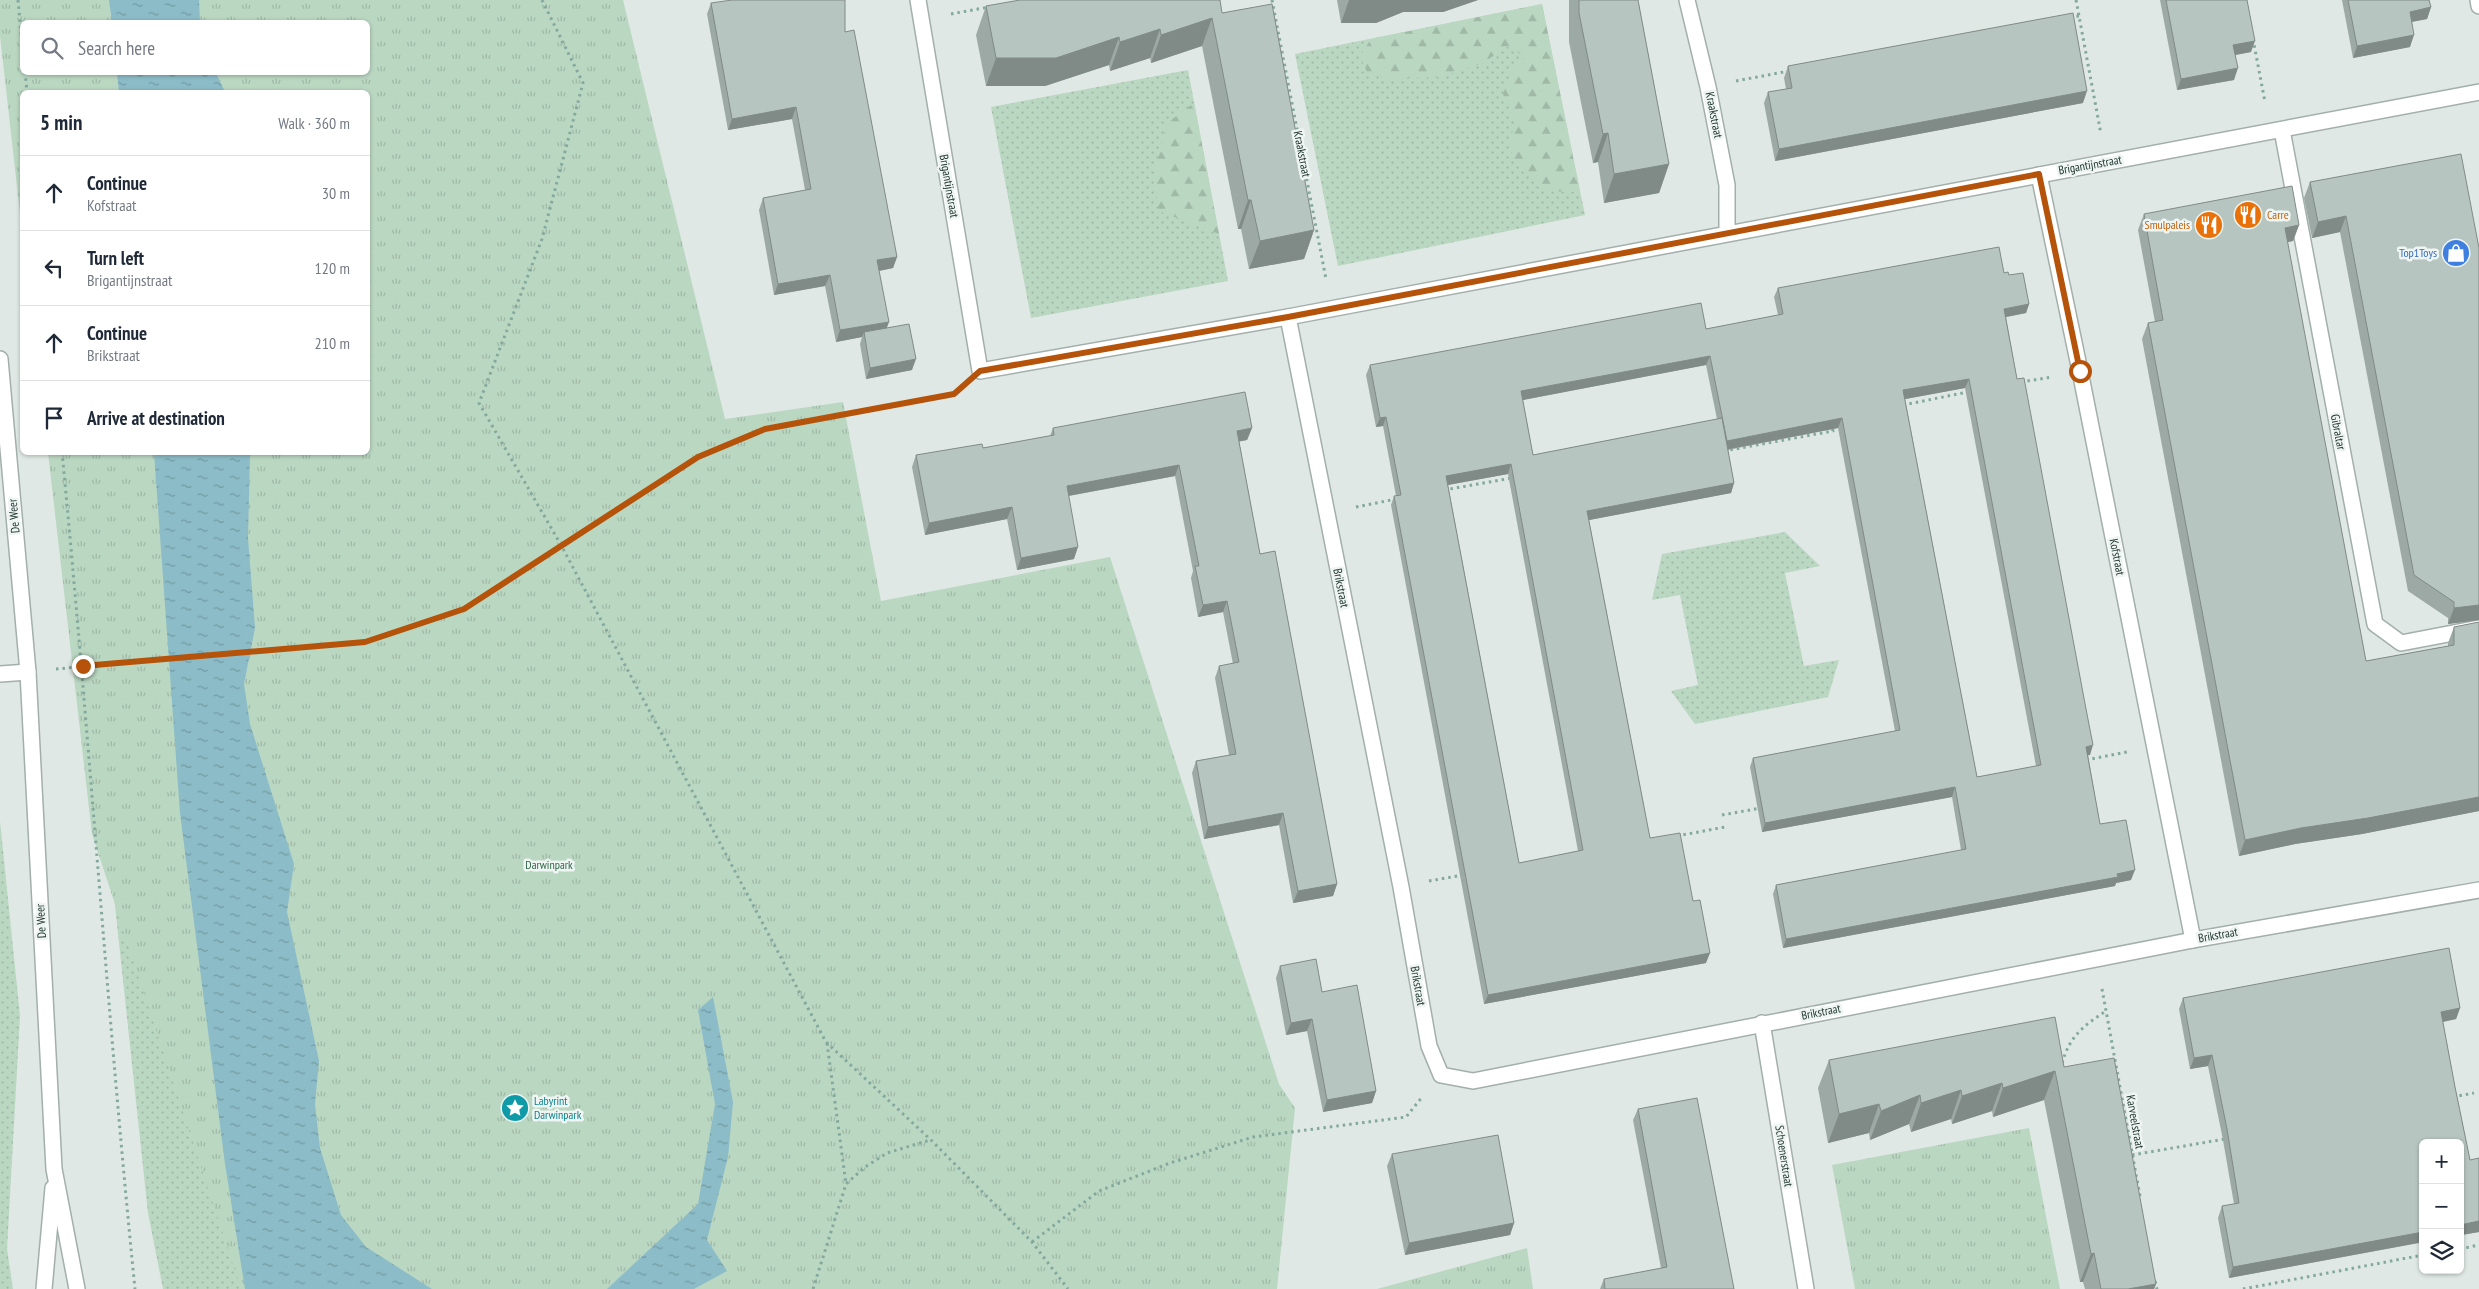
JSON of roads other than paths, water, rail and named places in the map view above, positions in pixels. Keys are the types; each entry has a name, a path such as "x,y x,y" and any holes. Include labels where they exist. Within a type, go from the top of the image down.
{"street":[{"name":"Brigantijnstraat","path":"918,0 980,371 1288,317 1727,232 2479,92"},
{"name":"Kraakstraat","path":"1687,0 1708,87 1727,185 1727,232"},
{"path":"2478,0 2479,6"},
{"name":"Gibraltar","path":"2276,131 2375,624 2401,643 2479,628"},
{"name":"Kofstraat","path":"2039,174 2193,940"},
{"name":"Brikstraat","path":"1288,317 1401,887 1429,1046 1440,1075 1473,1082 2096,958 2479,890"},
{"name":"De Weer","path":"0,359 28,672 54,1169 44,1289"},
{"path":"0,674 28,672"},
{"name":"Schoenerstraat","path":"1762,1024 1806,1289"},
{"name":"De Weer","path":"54,1169 78,1289"}],"water":[{"path":"109,0 199,0 200,20 112,20"},
{"path":"117,75 217,75 224,90 119,90"},
{"path":"154,455 250,455 248,538 255,628 244,684 250,724 294,864 287,912 319,1061 315,1104 320,1148 341,1215 366,1247 432,1289 245,1289 225,1164 180,813"},
{"path":"713,997 733,1102 728,1157 707,1240 727,1271 694,1289 607,1289 698,1204 715,1104 698,1010"}],"place":[{"name":"Carre","path":"2248,215"},
{"name":"Smulpaleis","path":"2209,225"},
{"name":"Top1Toys","path":"2456,253"},
{"name":"Labyrint Darwinpark","path":"515,1108"}],"park label":[{"name":"Darwinpark","path":"549,865"}]}
